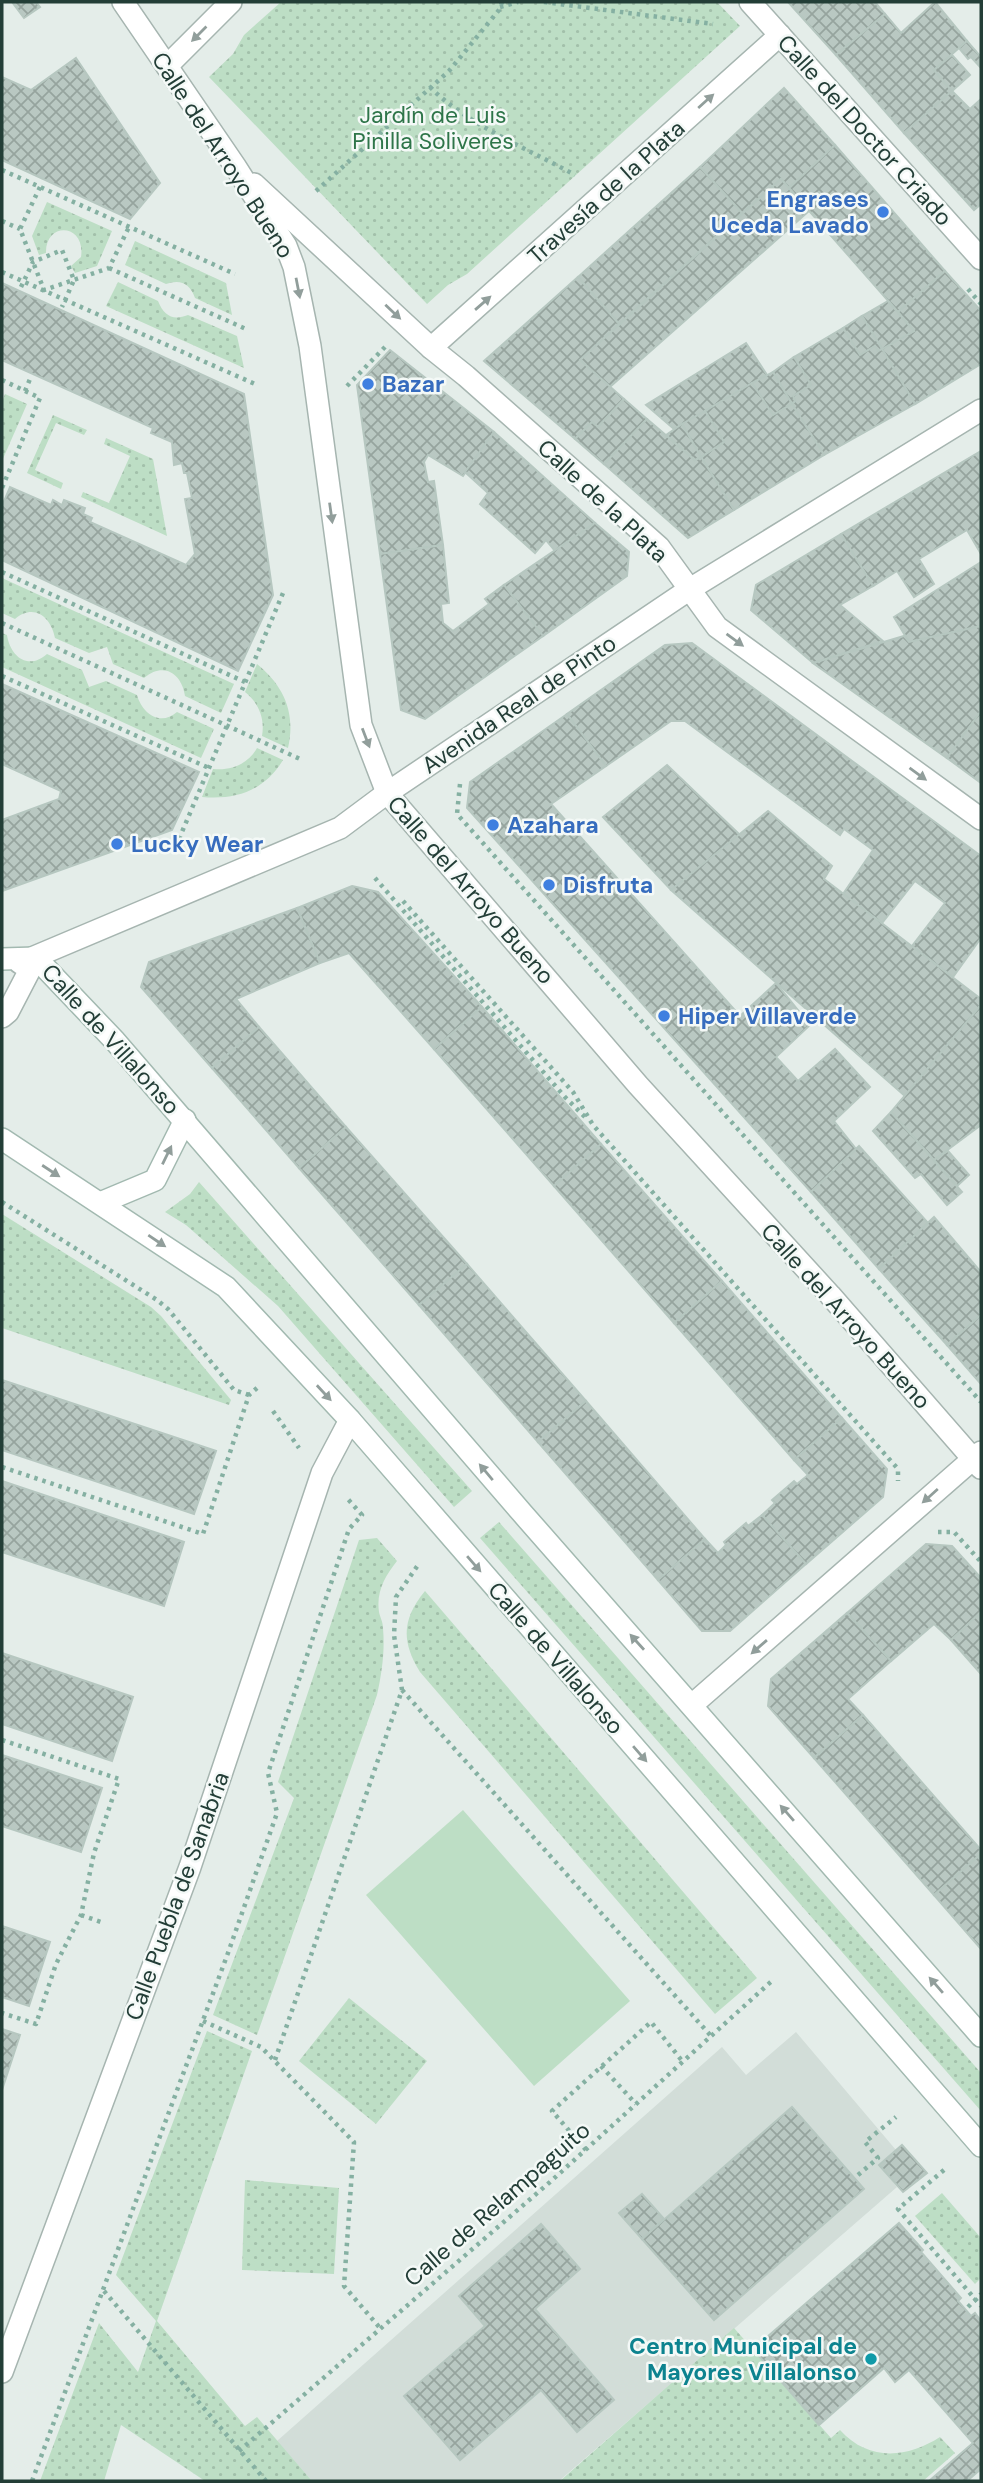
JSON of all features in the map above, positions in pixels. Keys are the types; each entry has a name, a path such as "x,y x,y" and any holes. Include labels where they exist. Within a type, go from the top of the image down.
{"street":[{"name":"Calle del Arroyo Bueno","path":"123,2 235,166 286,246 294,267 310,346 361,725 387,793 638,1085 978,1459"},
{"path":"167,66 231,2"},
{"name":"Calle del Doctor Criado","path":"750,2 981,259"},
{"name":"Travesía de la Plata","path":"432,348 780,35"},
{"name":"Calle de la Plata","path":"235,166 432,348 659,547 717,626 981,820"},
{"name":"Avenida Real de Pinto","path":"2,969 36,958 340,828 387,793 690,589 981,410"},
{"path":"2,960 36,958"},
{"path":"2,1017 8,1012 36,958"},
{"name":"Calle de Villalonso","path":"36,958 116,1041 503,1492 981,2036"},
{"name":"Calle de Villalonso","path":"100,1203 155,1180 185,1120"},
{"name":"Calle de Villalonso","path":"2,1139 226,1287 350,1420 981,2146"},
{"name":"Calle Puebla de Sanabria","path":"2,2372 190,1867 322,1473 350,1420"},
{"path":"692,1705 978,1459"}],"path":[{"path":"316,191 449,71 501,4 518,2"},
{"path":"544,2 713,24"},
{"path":"430,88 457,109 576,175"},
{"path":"2,170 235,274"},
{"path":"20,229 40,187"},
{"path":"2,221 20,229 44,290"},
{"path":"109,268 129,226"},
{"path":"23,284 33,262 62,250 74,280 62,307"},
{"path":"44,290 109,268 246,329"},
{"path":"2,271 23,284 44,290 255,384"},
{"path":"963,283 981,304"},
{"path":"347,386 388,344"},
{"path":"25,391 30,379"},
{"path":"2,380 40,398 2,488"},
{"path":"2,572 245,682"},
{"path":"179,839 283,593"},
{"path":"2,623 300,759"},
{"path":"2,676 209,768"},
{"path":"461,776 457,814 981,1402"},
{"path":"375,878 565,1097 593,1125 898,1469 899,1490"},
{"path":"403,901 573,1092 593,1125"},
{"path":"2,1202 157,1300 168,1309 234,1390 249,1395"},
{"path":"2,1467 203,1534 249,1395 257,1388"},
{"path":"32,2481 104,2291 277,1813 268,1773 349,1529 362,1515"},
{"path":"954,1532 981,1562"},
{"path":"275,2060 402,1690 394,1635 396,1597 418,1566"},
{"path":"402,1690 711,2036"},
{"path":"2,1740 119,1779 94,1853 81,1915 56,1965 36,2024 2,2013"},
{"path":"81,1915 101,1922"},
{"name":"Calle de Relampaguito","path":"239,2451 586,2150 775,1979"},
{"path":"203,2021 261,2047 354,2142 344,2286 380,2328"},
{"path":"586,2150 552,2111 601,2066 651,2022 682,2062"},
{"path":"601,2066 636,2104"},
{"path":"858,2175 878,2158 865,2142 895,2116"},
{"path":"944,2170 898,2209 981,2306"},
{"path":"104,2291 266,2481"},
{"path":"968,2307 981,2294"}],"shaded area":[{"path":"796,2032 896,2150 879,2165 897,2187 559,2481 312,2481 277,2441 722,2047 746,2075"}],"green space":[{"name":"Jardín de Luis Pinilla Soliveres","path":"281,2 717,2 740,26 467,274 448,285 427,304 209,77 233,54 244,35"},
{"path":"47,202 112,231 97,266 75,273 71,266 81,257 81,246 72,232 65,230 52,235 47,243 46,253 39,255 32,236"},
{"path":"135,241 226,283 232,315 195,298 184,284 166,284 125,265"},
{"path":"118,282 158,301 170,316 188,315 237,336 244,368 106,306"},
{"path":"5,394 27,404 2,461 2,402"},
{"path":"53,415 87,430 84,435 56,423 35,470 63,483 61,489 27,473"},
{"path":"106,438 153,459 167,536 81,497 83,492 109,503 130,456 104,444"},
{"path":"2,578 234,684 221,713 185,696 180,682 171,672 158,671 144,678 113,664 107,647 89,653 55,638 50,624 35,612 22,614 15,619 2,613"},
{"path":"2,633 7,635 12,649 21,659 33,661 47,654 82,670 89,687 106,681 137,695 139,702 152,716 164,718 177,712 214,729 201,758 2,667"},
{"path":"257,664 274,681 286,701 290,723 288,748 262,736 260,712 245,692"},
{"path":"257,748 283,760 267,779 238,795 202,797 213,769 238,765 249,758"},
{"path":"199,1182 472,1491 454,1507 278,1306 186,1225 165,1212 190,1194"},
{"path":"2,1214 151,1307 231,1400 229,1405 2,1328"},
{"path":"499,1522 981,2073 981,2111 480,1538"},
{"path":"377,1538 397,1561 380,1591 379,1612 384,1645 377,1695 257,2035 213,2015 294,1798 278,1782 359,1540"},
{"path":"425,1591 757,1978 715,2014 420,1672 410,1650 407,1630 412,1611"},
{"path":"463,1810 630,2001 534,2086 366,1895"},
{"path":"349,1998 427,2061 376,2124 299,2061"},
{"path":"207,2031 252,2051 157,2321 245,2426 257,2417 312,2481 205,2481 121,2425 104,2481 40,2481 99,2323 138,2372 156,2321 116,2275"},
{"path":"245,2180 339,2188 334,2274 242,2270"},
{"path":"942,2193 981,2238 981,2278 975,2284 915,2216"},
{"path":"734,2328 831,2438 840,2430 863,2448 889,2453 915,2449 940,2437 955,2453 923,2481 560,2481"}],"building":[{"path":"12,2 36,2 40,7 24,18"},
{"path":"788,2 875,2 885,14 836,55"},
{"path":"935,2 967,41 934,70 952,91 904,133 836,55 885,14 901,33"},
{"path":"967,41 981,57 980,67 971,57 968,59 959,48"},
{"path":"952,55 970,75 952,91 934,70"},
{"path":"76,58 160,183 130,219 2,160 2,77 31,90"},
{"path":"784,88 835,145 789,188 781,179 742,213 700,167"},
{"path":"952,91 970,109 981,99 981,204 974,210 904,133"},
{"path":"835,145 945,271 898,312 789,188"},
{"path":"700,167 742,213 619,324 578,277"},
{"path":"781,179 809,211 610,387 580,360"},
{"path":"945,271 981,311 981,364 915,404 882,349 914,331 898,312"},
{"path":"578,277 619,324 580,360 624,399 598,427 592,422 575,439 484,361"},
{"path":"2,283 244,394 273,595 238,671 2,560 2,506 10,487 51,505 53,500 62,505 64,500 85,508 83,514 92,518 90,522 186,565 195,554 185,499 192,498 187,473 184,473 182,463 174,465 172,442 151,433 153,428 2,360"},
{"path":"888,301 914,331 882,349 862,316"},
{"path":"862,316 882,349 878,351 875,346 860,355 843,328"},
{"path":"843,328 860,355 875,346 878,351 882,349 915,404 824,455 792,404 795,401 793,396 811,385 794,357"},
{"path":"746,343 767,375 674,429 646,405"},
{"path":"390,350 494,432 463,476 428,455 424,462 428,482 434,481 443,545 380,554 357,385"},
{"path":"794,357 811,385 793,396 795,401 792,404 773,372"},
{"path":"773,372 792,404 773,415 752,383"},
{"path":"752,383 773,415 792,404 824,455 734,510 701,457 724,442 705,411"},
{"path":"624,399 647,419 604,464 575,439 592,422 598,427"},
{"path":"705,411 724,442 701,457 682,424"},
{"path":"647,419 695,460 701,457 734,510 688,538 604,464"},
{"path":"682,424 701,457 695,460 666,435"},
{"path":"494,432 595,523 555,551 546,540 535,553 480,504 488,493 465,472"},
{"path":"981,451 981,554 967,530 919,559 934,584 914,597 897,571 873,586 841,534"},
{"path":"595,523 629,552 627,576 543,636 504,585"},
{"path":"841,534 873,586 840,605 883,641 813,663 751,610 756,585"},
{"path":"443,545 449,603 441,604 443,623 453,631 489,604 485,599 504,585 543,636 425,719 401,710 380,554"},
{"path":"981,562 981,626 909,642 894,617"},
{"path":"981,626 981,711 947,758 813,663 904,636 909,642"},
{"path":"692,643 981,856 981,938 953,977 912,946 945,903 915,881 882,923 843,894 873,850 844,829 840,835 685,721 671,721 606,766 567,714 665,645"},
{"path":"2,684 199,772 172,830 2,891 2,820 59,799 61,791 2,764"},
{"path":"981,711 981,783 947,758"},
{"path":"567,714 606,766 551,804 740,1016 776,983 810,1025 776,1057 798,1081 835,1049 870,1087 834,1121 856,1149 811,1192 467,808 470,782"},
{"path":"667,765 740,835 671,890 603,817"},
{"path":"768,811 832,866 824,879 981,999 981,1005 905,1096 671,890"},
{"path":"352,886 378,892 482,1007 434,1049 349,953 320,963 297,908"},
{"path":"297,908 320,963 236,999 259,1027 212,1068 141,987 149,962"},
{"path":"981,1005 981,1125 934,1160 891,1112"},
{"path":"482,1007 601,1144 554,1186 434,1049"},
{"path":"259,1027 346,1127 299,1168 212,1068"},
{"path":"891,1112 962,1192 947,1205 921,1174 915,1178 873,1131"},
{"path":"346,1127 467,1264 419,1305 299,1168"},
{"path":"601,1144 722,1281 674,1323 554,1186"},
{"path":"859,1146 928,1223 879,1269 811,1192"},
{"path":"948,1151 969,1175 957,1186 934,1160"},
{"path":"934,1217 981,1272 981,1315 947,1345 879,1269"},
{"path":"467,1264 586,1401 538,1442 419,1305"},
{"path":"722,1281 842,1418 794,1460 674,1323"},
{"path":"981,1315 981,1384 947,1345"},
{"path":"2,1380 216,1451 194,1514 2,1450"},
{"path":"586,1401 705,1539 658,1580 538,1442"},
{"path":"842,1418 887,1469 883,1497 806,1564 762,1515 775,1503 772,1500 794,1481 797,1484 808,1475 794,1460"},
{"path":"2,1481 184,1542 164,1606 2,1552"},
{"path":"762,1515 806,1564 730,1631 702,1631 658,1580 705,1539 718,1553 726,1545 724,1542 746,1523 748,1526"},
{"path":"926,1544 952,1546 981,1578 981,1612 951,1640 934,1624 891,1661 847,1613"},
{"path":"981,1612 981,1674 951,1640"},
{"path":"847,1613 891,1661 848,1699 863,1715 814,1758 768,1706 771,1679"},
{"path":"2,1653 133,1697 112,1761 2,1724"},
{"path":"863,1715 981,1850 981,1854 934,1895 814,1758"},
{"path":"2,1755 102,1788 81,1852 2,1826"},
{"path":"981,1854 981,1949 934,1895"},
{"path":"2,1926 50,1942 29,2006 2,1997"},
{"path":"2,2029 20,2035 2,2090"},
{"path":"792,2107 864,2189 714,2320 642,2239"},
{"path":"902,2145 927,2173 903,2192 879,2165"},
{"path":"642,2194 664,2219 642,2239 619,2213"},
{"name":"Centro Municipal de Mayores Villalonso","path":"899,2223 961,2298 958,2301 971,2316 975,2313 981,2321 981,2469 967,2481 929,2481 973,2443 909,2370 895,2382 884,2368 819,2425 753,2349"},
{"path":"541,2224 580,2269 535,2309 614,2400 577,2432 541,2390 460,2460 404,2396 485,2326 459,2296"}],"place":[{"name":"Engrases Uceda Lavado","path":"883,212"},
{"name":"Bazar","path":"368,384"},
{"name":"Azahara","path":"493,825"},
{"name":"Lucky Wear","path":"117,844"},
{"name":"Disfruta","path":"549,885"},
{"name":"Hiper Villaverde","path":"664,1016"},
{"name":"Centro Municipal de Mayores Villalonso","path":"871,2359"}]}
